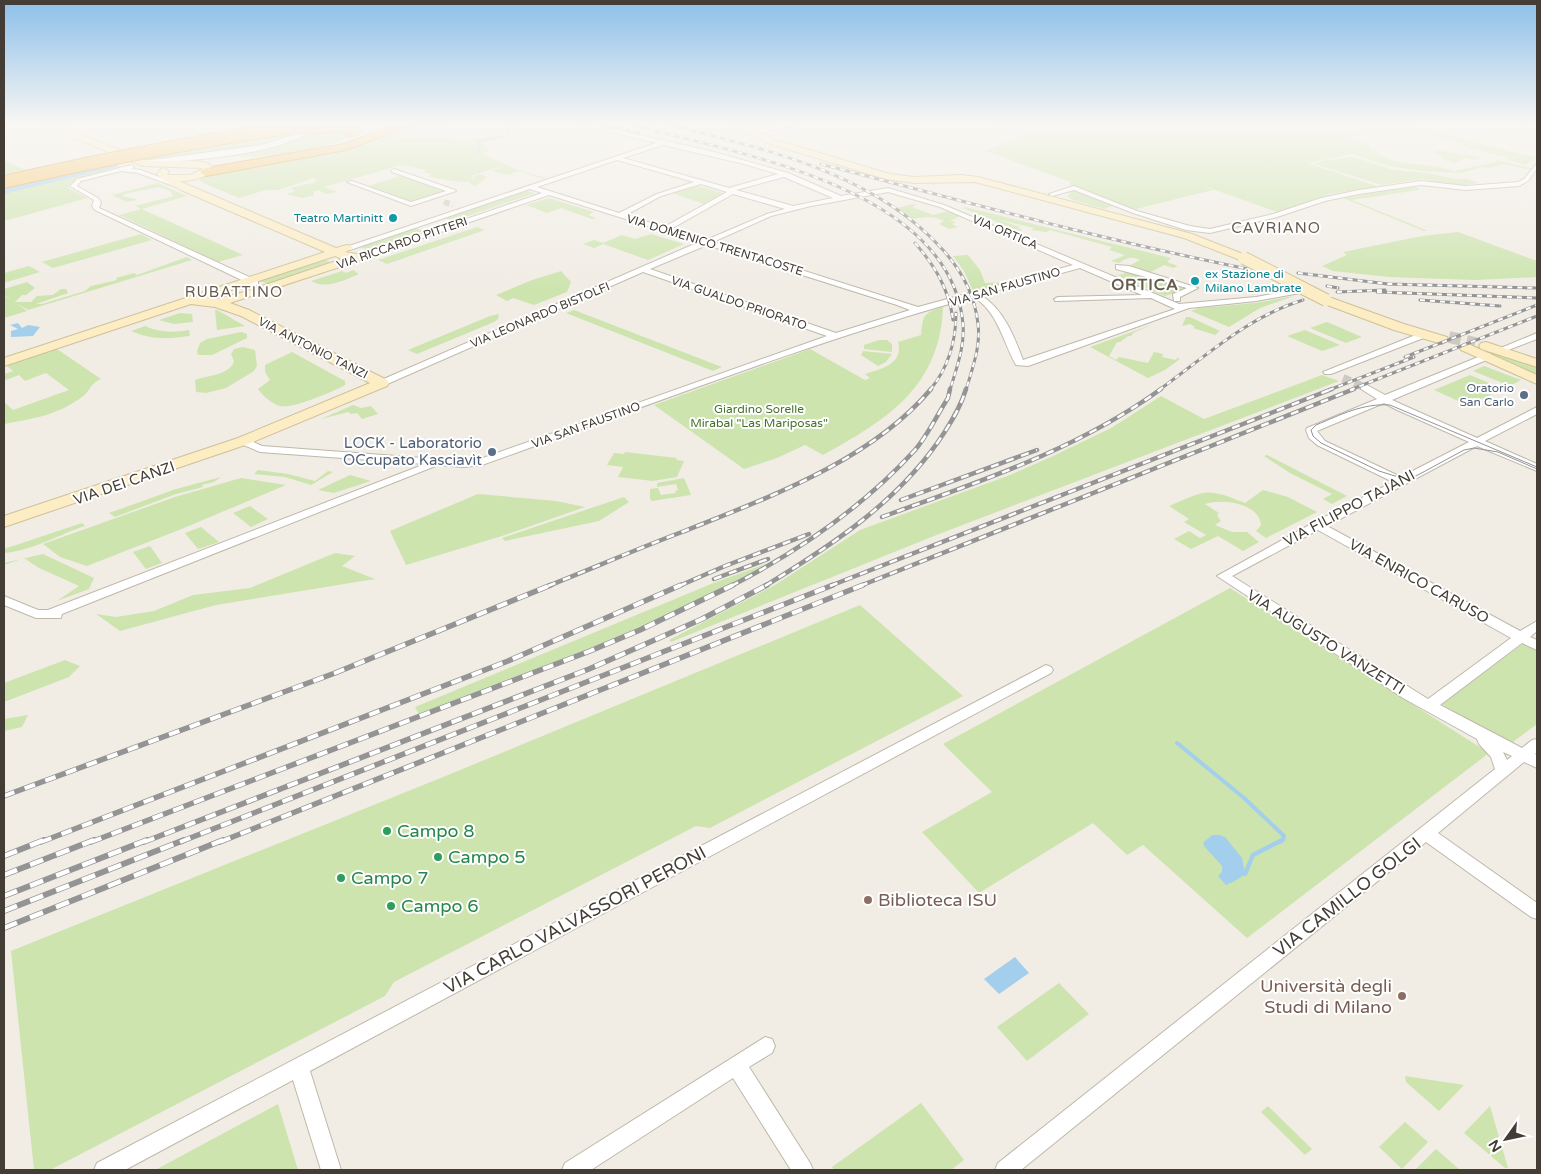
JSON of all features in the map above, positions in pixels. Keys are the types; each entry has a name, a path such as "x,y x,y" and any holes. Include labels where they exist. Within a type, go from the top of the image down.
{"highway":[{"path":"4,182 18,179"}],"street":[{"path":"84,179 79,180 73,186 96,199 98,202 95,206 97,209 192,254 246,285"},
{"path":"159,179 334,252 347,257 359,257 360,254 347,248 196,185 193,180 194,179"},
{"path":"171,179 184,188"},
{"path":"350,182 411,204 453,190 418,179"},
{"name":"VIA RICCARDO PITTERI","path":"246,285 266,275 554,179"},
{"path":"690,179 791,208"},
{"path":"665,229 731,191 771,179"},
{"path":"797,179 839,198"},
{"path":"967,179 1053,196 1188,236 1244,258 1331,299 1423,335 1446,338 1331,299"},
{"path":"1053,196 1068,189 1079,190 1135,212 1189,228 1213,231 1275,216 1328,198 1358,192 1421,183 1466,188 1519,184 1527,179"},
{"path":"620,215 659,195 701,182"},
{"name":"VIA DOMENICO TRENTACOSTE","path":"530,187 912,307"},
{"name":"VIA ORTICA","path":"839,198 888,190 928,200 1153,296 1180,304"},
{"name":"VIA RICCARDO PITTERI","path":"4,362 222,289 246,285 359,257 549,193"},
{"path":"431,198 444,202"},
{"name":"VIA LEONARDO BISTOLFI","path":"243,441 382,383 769,215 791,208 839,198"},
{"path":"453,205 463,209"},
{"path":"1115,215 1190,234 1261,261 1310,289"},
{"name":"VIA SAN FAUSTINO","path":"243,441 252,447 260,449 437,463 478,463 912,307 929,307 1082,266"},
{"path":"1119,267 1194,288 1176,296 1180,304"},
{"name":"VIA GUALDO PRIORATO","path":"644,270 835,336"},
{"path":"214,302 246,285"},
{"name":"VIA ANTONIO TANZI","path":"245,313 239,308 238,303 246,285"},
{"name":"VIA RICCARDO PITTERI","path":"214,302 210,297 222,289"},
{"path":"976,295 988,302 1009,340 1019,363 1028,363 1180,304 1243,300 1287,290 1310,289"},
{"path":"1058,299 1153,296"},
{"name":"VIA RICCARDO PITTERI","path":"172,306 196,301 214,302"},
{"name":"VIA ANTONIO TANZI","path":"214,302 245,313 382,383"},
{"path":"1344,378 1328,372 1423,335"},
{"path":"1400,481 1321,443 1311,434 1312,429 1537,336"},
{"path":"1471,345 1494,353 1537,363"},
{"path":"1494,353 1537,380"},
{"path":"1364,387 1384,400 1537,468"},
{"name":"VIA FILIPPO TAJANI","path":"1223,576 1537,410"},
{"name":"VIA DEI CANZI","path":"4,522 243,441"},
{"path":"48,615 437,463"},
{"name":"VIA ENRICO CARUSO","path":"1317,525 1537,646"},
{"name":"VIA AUGUSTO VANZETTI","path":"1223,576 1394,685 1475,731"},
{"path":"4,600 36,614 48,615 65,614 89,607"},
{"path":"1430,705 1537,625"},
{"name":"VIA CARLO VALVASSORI PERONI","path":"104,1170 1046,670"},
{"path":"1475,731 1531,758"},
{"path":"1475,731 1497,754 1504,772"},
{"name":"VIA CAMILLO GOLGI","path":"1005,1170 1504,772 1531,758 1537,744"},
{"path":"1427,834 1537,912"},
{"path":"572,1170 765,1046"},
{"path":"736,1065 803,1170"},
{"path":"299,1067 331,1170"}],"green space":[{"path":"4,179 78,179 69,184 68,188 88,198 4,221"},
{"path":"200,179 312,179 278,190 266,190 239,198 201,182"},
{"path":"317,179 353,179 324,187 337,192 326,194 318,190 313,192 314,195 302,198 286,194 295,191 290,188 316,182 314,181"},
{"path":"391,179 413,179 447,191 412,202 368,186"},
{"path":"443,179 472,179 472,182 474,179 485,179 475,186 470,184 471,182"},
{"path":"1062,179 1355,179 1379,187 1329,194 1280,213 1198,184 1213,190 1136,209 1075,187 1069,184 1071,182"},
{"path":"1362,179 1467,179 1479,183 1457,186 1422,179 1382,185"},
{"path":"158,183 187,196 142,209 243,255 218,262 119,215 141,209 135,206 174,196 171,194 172,192 159,187 124,194 123,196 137,200 127,202 112,195"},
{"path":"698,186 723,193 704,204 672,193"},
{"path":"1411,187 1418,188 1419,190 1352,200 1428,231 1343,198"},
{"path":"527,191 535,193 453,221 445,218"},
{"path":"1072,191 1113,205 1105,209 1073,200 1067,196"},
{"path":"549,198 594,212 588,215 596,218 592,219 561,208 547,213 526,205"},
{"path":"916,205 912,207 933,215 948,211 960,216 950,221 956,222 952,224 958,227 949,229 939,224 944,221 936,218 913,219 897,208"},
{"path":"963,208 1171,258 1167,262 1178,266 1173,268 1164,265 1151,272 1129,266 1140,260 1132,258 1119,263 1111,261 1125,255 1109,250 1112,247 1050,230 1046,232 1031,230 1034,228 996,219 1020,227 1018,228 1022,230 1019,231"},
{"path":"477,227 485,230 387,264 378,260"},
{"path":"416,228 423,231 368,250 360,247"},
{"path":"1458,232 1537,261 1537,277 1475,280 1389,277 1333,271 1322,266 1347,255 1343,252 1422,236"},
{"path":"141,234 152,240 53,268 42,262"},
{"path":"651,234 684,244 648,260 603,244 594,248 583,244 594,240 603,243 622,235 635,239"},
{"path":"968,255 980,270 985,283 1009,282 974,293 964,271 953,256"},
{"path":"187,257 192,260 28,310 17,304 27,311 4,318 4,296 11,300 4,295 4,289 27,282 35,288 26,295 22,295 15,302 31,302 37,296 53,295 61,289 66,289 68,293 36,304 42,304 85,291 91,286 117,280 116,278 134,273 137,275"},
{"path":"322,258 334,264 270,285 258,280"},
{"path":"29,266 40,272 4,283 4,273"},
{"path":"353,270 359,274 335,283 323,285 311,281 342,271 346,273"},
{"path":"561,271 571,282 567,292 534,305 513,298 507,301 496,295 532,280"},
{"path":"1129,272 1185,289 1165,296 1120,277 1122,276 1115,275"},
{"path":"1294,296 1260,308 1229,327 1191,311 1199,308 1255,303"},
{"name":"Giardino Sorelle Mirabal \"Las Mariposas\"","path":"943,307 940,335 932,359 921,380 906,398 888,414 823,455 805,445 777,458 744,469 654,405 810,349 865,380 870,378 865,374 890,364 898,356 898,342 921,335 922,323 928,313"},
{"path":"215,310 217,310 245,326 217,330"},
{"path":"574,310 722,367 713,371 566,313"},
{"path":"180,313 192,314 193,322 174,324 159,320"},
{"path":"499,314 498,319 494,322 417,354 408,350 490,316"},
{"path":"1186,317 1190,317 1220,331 1215,335 1193,328 1195,327 1190,324 1182,326"},
{"path":"1327,322 1362,337 1346,343 1310,328"},
{"path":"1151,325 1117,342 1109,356 1116,360 1119,357 1148,363 1154,352 1163,354 1162,357 1180,359 1165,370 1148,378 1090,347"},
{"path":"145,326 155,330 166,331 189,330 190,336 159,338 131,331"},
{"path":"1305,330 1340,345 1322,351 1287,336"},
{"path":"241,332 247,334 247,338 212,355 198,355 197,351 200,343 207,339"},
{"path":"879,340 887,340 892,344 892,352 864,349 864,345"},
{"path":"1472,345 1537,366 1537,377 1469,346"},
{"path":"243,347 255,350 257,366 254,371 226,388 206,393 196,392 195,380 227,370 234,361 231,354 234,349"},
{"path":"57,349 101,379 82,397 63,408 44,415 4,424 4,402 13,410 69,390 46,373 25,381 19,375 4,379 4,374 13,371 6,365"},
{"path":"863,351 892,354 886,362 878,366 861,355"},
{"path":"292,352 345,381 345,385 303,403 280,406 273,403 258,389 270,380 265,372 265,365"},
{"path":"1484,366 1521,380 1510,386 1473,371"},
{"path":"1322,375 1339,381 934,536 671,642 669,640 775,585 860,530 1010,475 1051,457 1111,428 1161,396 1204,419"},
{"path":"1470,375 1504,389 1467,405 1434,390"},
{"path":"353,405 361,408 371,406 378,414 362,419 357,413 351,414 348,412 321,419"},
{"path":"625,452 677,458 676,460 684,461 677,477 653,481 618,477 623,467 607,465 614,453 624,454"},
{"path":"1267,455 1347,496 1332,504 1323,499 1332,494 1290,473 1264,456"},
{"path":"258,470 288,474 315,481 328,471 333,472 311,485 285,477 254,474"},
{"path":"350,475 371,481 334,493 318,490"},
{"path":"221,477 214,482 202,485 203,487 176,494 115,517 109,513 176,489"},
{"path":"241,478 286,485 87,566 60,557 43,544 175,497"},
{"path":"684,478 691,495 652,501 650,499 650,489 658,488 661,495 676,493 675,491 678,490 676,484 657,487 657,483"},
{"path":"1263,490 1288,497 1317,512 1266,538 1256,531 1261,525 1259,518 1247,507 1230,502 1212,502 1205,504 1219,513 1217,515 1221,521 1215,525 1232,532 1247,532 1259,542 1243,551 1218,536 1191,549 1174,539 1189,531 1200,538 1206,535 1184,522 1189,519 1169,506 1206,493 1222,494 1245,503"},
{"path":"478,494 556,501 585,507 502,536 406,565 390,531"},
{"path":"624,497 629,502 599,521 505,541 502,538"},
{"path":"250,506 268,519 251,527 233,513"},
{"path":"82,523 85,526 46,542 14,552 4,553 4,549"},
{"path":"201,527 219,542 198,549 185,533"},
{"path":"150,546 162,563 146,569 133,552"},
{"path":"335,553 355,556 342,566 375,579 216,605 120,631 96,614 116,617 154,611 193,595 250,588"},
{"path":"43,554 94,578 89,589 57,601 79,586 39,568 24,558"},
{"path":"21,559 4,565 4,563"},
{"path":"771,562 686,607 643,627 419,714 415,707 711,584"},
{"path":"1230,588 1489,753 1247,938 1143,845 1127,855 1093,823 979,893 922,832 992,792 943,744"},
{"path":"860,605 963,696 710,828 696,826 394,982 385,996 50,1170 34,1170 11,951 448,775"},
{"path":"1524,643 1537,651 1537,724 1513,742 1495,737 1442,704"},
{"path":"65,660 80,666 69,677 4,702 4,683"},
{"path":"28,715 22,727 4,731 4,719"},
{"path":"1059,983 1089,1014 1027,1061 997,1027"},
{"path":"1405,1076 1464,1085 1439,1111 1406,1082"},
{"path":"921,1103 964,1160 951,1170 834,1170 832,1167"},
{"path":"278,1104 298,1170 157,1170 157,1169"},
{"path":"1268,1106 1312,1149 1305,1155 1261,1112"},
{"path":"1490,1106 1508,1168 1505,1168 1464,1133"},
{"path":"1405,1122 1428,1142 1402,1169 1379,1147"},
{"path":"1436,1149 1460,1170 1415,1170"}],"water":[{"path":"46,179 66,179 4,194 4,189"},
{"path":"18,323 22,328 28,325 40,327 33,336 11,337 11,331 18,329 10,325"},
{"path":"1212,835 1225,837 1242,858 1245,874 1226,885 1218,876 1222,872 1222,866 1203,843"},
{"path":"1015,957 1029,973 999,994 984,979"}],"waterway":[{"path":"1177,743 1244,798 1284,836 1280,842"},
{"path":"1245,874 1253,855 1282,840"}],"tunnel":[{"path":"444,202 453,205"},
{"path":"1449,337 1475,343"},
{"path":"1343,378 1364,387"}],"tram line":[{"path":"1537,467 1390,405 1370,406 1352,410 1316,425 1311,430 1313,436 1321,443 1379,471 1395,476 1416,476 1464,450 1474,448 1498,452 1537,469"}],"railway":[{"path":"818,179 880,208 921,239 950,277 963,324 961,349 950,390"},
{"path":"843,179 884,201 915,223 943,250 956,266 974,303 979,333 975,358 966,390"},
{"path":"877,179 1093,234 1258,271"},
{"path":"915,243 929,260 940,278 948,298 953,320"},
{"path":"1298,273 1388,284 1537,288"},
{"path":"1327,286 1338,288"},
{"path":"1337,292 1385,290"},
{"path":"1377,292 1537,298"},
{"path":"1159,390 1245,327 1283,307 1303,300"},
{"path":"1420,300 1500,306"},
{"path":"1405,357 1537,305"},
{"path":"930,390 942,373 950,354 956,324 956,313"},
{"path":"1350,390 1537,316"},
{"path":"1329,390 1414,357"},
{"path":"548,586 782,491 816,475 879,437 907,414 931,389"},
{"path":"731,586 805,543 852,509 874,490 920,444 948,398 950,389"},
{"path":"765,586 839,538 863,520 907,480 944,433 954,417 966,389"},
{"path":"882,517 1026,463 1061,447 1129,411 1161,389"},
{"path":"830,586 1332,389"},
{"path":"860,586 1354,389"},
{"path":"901,500 1037,450"},
{"path":"679,586 809,534"},
{"path":"714,579 768,559"},
{"path":"4,796 335,673 551,585"},
{"path":"41,842 508,661 681,585"},
{"path":"144,842 589,669 702,619 767,585"},
{"path":"180,842 833,585"},
{"path":"220,842 863,585"},
{"path":"91,842 590,651 640,630 731,586"},
{"path":"4,856 44,840"},
{"path":"4,875 94,840"},
{"path":"4,896 147,840"},
{"path":"4,911 184,840"},
{"path":"4,928 223,840"}],"place":[{"name":"Teatro Martinitt","path":"393,218"},
{"name":"ex Stazione di Milano Lambrate","path":"1195,281"},
{"name":"Oratorio San Carlo","path":"1524,395"},
{"name":"LOCK - Laboratorio OCcupato Kasciavìt","path":"492,452"},
{"name":"Campo 8","path":"387,831"},
{"name":"Campo 5","path":"438,857"},
{"name":"Campo 7","path":"341,878"},
{"name":"Biblioteca ISU","path":"868,900"},
{"name":"Campo 6","path":"391,906"},
{"name":"Università degli Studi di Milano","path":"1402,996"}],"district":[{"name":"CAVRIANO","path":"1276,228"},
{"name":"ORTICA","path":"1145,284"},
{"name":"RUBATTINO","path":"234,292"}]}
